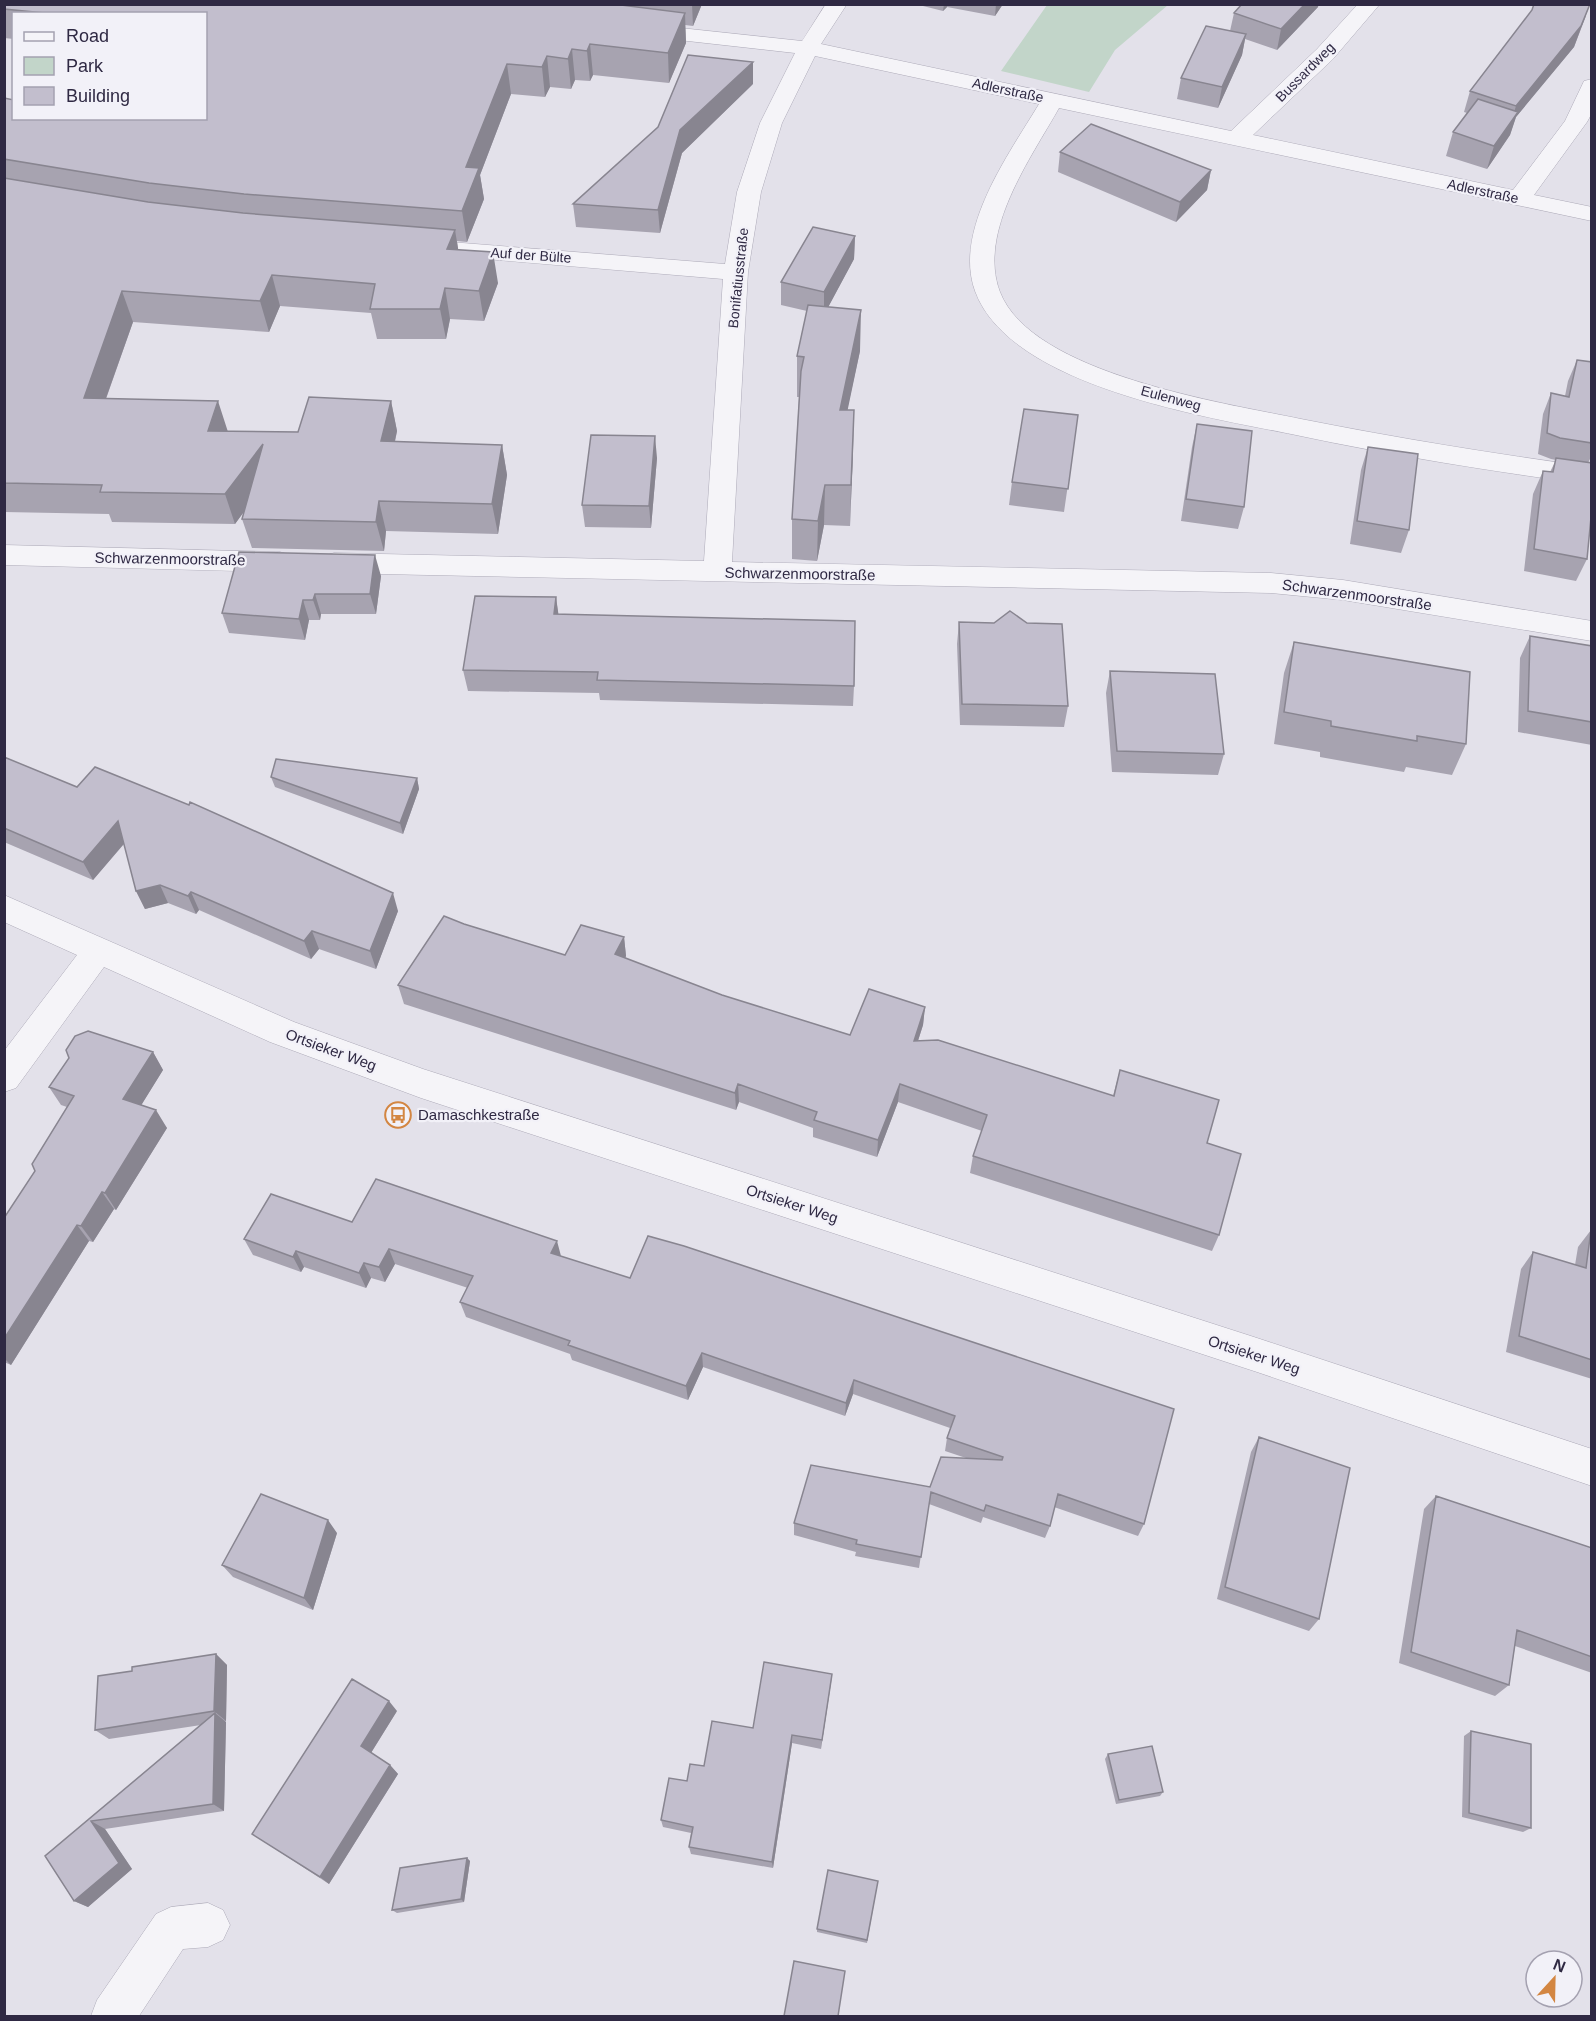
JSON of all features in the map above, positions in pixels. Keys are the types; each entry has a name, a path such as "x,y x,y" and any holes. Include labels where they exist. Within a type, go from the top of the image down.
{"street":[{"name":"Bonifatiusstraße","path":"717,572 736,272 752,182 771,123 808,48 837,4"},
{"name":"Bussardweg","path":"1238,137 1325,54 1370,4"},
{"name":"Adlerstraße","path":"619,27 808,48 1238,137 1592,214"},
{"path":"1519,198 1576,122 1592,86"},
{"name":"Eulenweg","path":"1053,99 998,198 987,228 982,261 987,290 1002,315 1026,338 1062,360 1097,375 1220,411 1491,463 1592,476"},
{"name":"Auf der Bülte","path":"429,247 736,272"},
{"name":"Schwarzenmoorstraße","path":"4,555 1271,583 1343,590 1592,631"},
{"name":"Ortsieker Weg","path":"4,908 282,1032 421,1083 1257,1355 1592,1468"},
{"path":"4,1078 98,951"},
{"path":"114,2016 171,1929 208,1925"}],"green space":[{"path":"1047,5 1168,5 1115,50 1089,92 1001,71"}],"building":[{"path":"4,4 613,4 685,13 668,53 590,44 587,51 572,49 568,59 547,56 542,67 507,64 466,167 479,168 462,211 244,194 149,183 4,159 4,98 12,100 12,120 207,120 207,12 35,12 4,9"},
{"path":"1242,4 1305,4 1281,29 1234,13"},
{"path":"1534,4 1590,4 1581,26 1516,106 1470,91 1532,10"},
{"path":"1206,26 1246,34 1222,87 1181,78"},
{"path":"688,55 753,62 680,130 658,210 573,204 658,127"},
{"path":"1478,99 1518,112 1494,146 1453,132"},
{"path":"1091,124 1211,170 1180,202 1060,152"},
{"path":"4,178 148,202 243,213 455,230 447,249 493,252 479,291 445,288 440,309 370,309 375,284 272,275 260,301 122,291 84,398 218,401 208,431 298,432 309,397 391,401 381,441 502,445 492,504 379,501 376,522 242,519 263,444 225,494 100,492 102,485 4,483"},
{"path":"813,227 855,236 824,292 781,282"},
{"path":"808,305 861,310 840,410 854,410 851,485 825,485 818,521 792,519 801,371 804,357 797,356"},
{"path":"1577,360 1592,362 1592,443 1560,438 1547,433 1551,393 1569,397"},
{"path":"1024,409 1078,415 1068,489 1012,482"},
{"path":"1197,424 1252,431 1244,507 1186,499"},
{"path":"591,435 655,436 649,506 582,505"},
{"path":"1368,447 1418,454 1409,530 1357,521"},
{"path":"1556,458 1592,463 1592,507 1587,559 1534,549 1543,471 1553,472"},
{"path":"239,552 375,555 370,594 315,594 313,600 303,600 299,619 222,613"},
{"path":"475,596 556,597 554,614 855,621 854,686 597,680 598,672 463,670"},
{"path":"1010,611 1027,623 1062,624 1068,706 962,704 959,622 994,623"},
{"path":"1530,636 1592,646 1592,722 1528,711"},
{"path":"1294,642 1470,672 1466,744 1417,736 1417,741 1331,726 1331,721 1284,712"},
{"path":"1110,671 1215,674 1224,754 1117,751"},
{"path":"4,757 77,787 95,767 189,805 190,802 393,893 370,951 312,931 304,941 191,892 188,896 160,885 136,891 118,821 83,862 4,828"},
{"path":"276,759 417,778 400,823 271,777"},
{"path":"444,916 565,955 581,925 624,937 615,954 722,995 850,1035 869,989 925,1007 914,1041 938,1040 1114,1096 1120,1070 1219,1100 1207,1143 1241,1154 1219,1235 973,1156 987,1115 900,1084 878,1140 814,1120 817,1112 738,1084 735,1093 398,985"},
{"path":"88,1031 153,1052 123,1099 156,1110 105,1193 102,1192 81,1226 77,1225 4,1339 4,1218 35,1171 32,1164 74,1096 49,1087 69,1058 66,1050 75,1036"},
{"path":"376,1179 557,1241 551,1253 630,1278 648,1236 1174,1409 1144,1524 1058,1494 1050,1526 986,1505 984,1511 931,1492 921,1557 856,1544 857,1540 794,1523 811,1465 930,1487 941,1457 1002,1460 1003,1457 947,1438 955,1416 854,1380 846,1403 702,1353 686,1386 568,1345 570,1341 460,1302 473,1276 389,1249 379,1267 364,1263 359,1273 296,1251 293,1257 244,1239 271,1194 352,1222"},
{"path":"1591,1230 1592,1360 1519,1336 1533,1252 1586,1268"},
{"path":"1259,1437 1350,1468 1319,1619 1225,1587"},
{"path":"261,1494 328,1520 304,1598 222,1565"},
{"path":"1436,1496 1592,1548 1592,1657 1517,1630 1509,1685 1411,1652"},
{"path":"216,1654 214,1711 95,1730 98,1676 132,1671 132,1667"},
{"path":"764,1662 832,1674 822,1740 792,1735 772,1862 689,1847 693,1827 661,1820 669,1778 687,1781 690,1764 704,1766 712,1721 753,1728"},
{"path":"352,1679 389,1701 361,1746 390,1765 320,1877 252,1834"},
{"path":"215,1713 213,1804 91,1821 119,1863 74,1901 45,1856"},
{"path":"1471,1731 1531,1744 1531,1828 1469,1813"},
{"path":"1152,1746 1163,1792 1119,1800 1108,1754"},
{"path":"467,1858 461,1899 392,1910 400,1868"},
{"path":"828,1870 878,1881 867,1940 817,1929"},
{"path":"794,1961 845,1971 838,2016 784,2016"}],"place":[{"name":"Damaschkestraße","path":"398,1115"}]}
